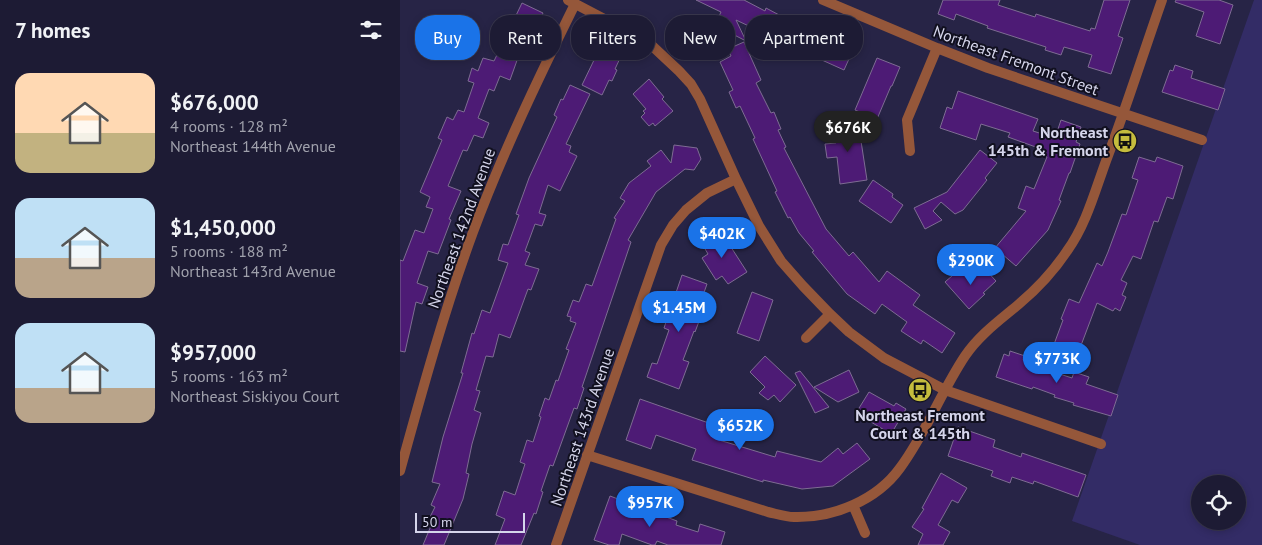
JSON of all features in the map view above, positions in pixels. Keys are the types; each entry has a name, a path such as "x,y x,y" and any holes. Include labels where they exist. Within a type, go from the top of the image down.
{"street":[{"name":"Northeast Fremont Street","path":"823,0 988,68 1202,140"},
{"path":"587,455 768,512 793,517 823,514 853,505 882,488 900,469 914,447 965,355 996,322 1050,275 1069,249 1086,217 1162,0"},
{"path":"572,2 648,42 691,84 700,99 759,226 782,261 803,286 849,332 884,358 945,390 1101,444"},
{"name":"Northeast 142nd Avenue","path":"400,472 427,373 473,232 505,152 572,2"},
{"path":"910,151 907,120 937,48"},
{"name":"Northeast 143rd Avenue","path":"556,545 661,245 672,225 686,210 707,192 736,179"},
{"path":"806,338 830,314"},
{"path":"853,505 865,533"}],"shaded area":[{"path":"1254,0 1262,0 1262,545 1140,545 1072,521"}],"building":[{"path":"696,0 744,0 765,11 766,8 779,15 745,15 745,24 736,20 745,40 735,35 735,15 720,15 721,12"},
{"path":"943,0 1000,0 998,5 1035,17 1036,14 1090,31 1091,28 1095,29 1104,0 1130,0 1118,36 1123,38 1111,74 1088,67 1092,55 1064,47 1061,55 1045,50 1046,47 987,28 988,26 956,14 954,20 938,14"},
{"path":"1176,0 1219,0 1233,5 1220,44 1196,36 1204,12 1175,2"},
{"path":"522,3 543,13 542,15 516,15"},
{"path":"744,42 745,60 752,60 761,80 756,83 771,113 774,112 781,129 778,130 786,147 784,148 826,229 849,256 853,252 879,282 887,271 920,295 913,305 955,333 942,353 923,340 921,344 901,331 907,322 882,304 875,314 847,294 812,252 814,251 799,233 790,217 788,218 753,139 755,138 740,106 736,108 729,92 733,90 720,62 735,60 735,46"},
{"path":"483,58 494,61 517,60 510,80 500,76 494,91 489,89 478,118 489,123 483,138 474,135 467,151 463,150 448,186 461,191 449,219 451,220 438,254 428,251 417,283 428,287 422,304 416,302 405,352 400,351 400,260 403,261 415,230 424,233 433,209 426,207 430,197 420,192 442,140 438,138 447,117 453,120 458,110 464,112 474,83 468,81 472,68 478,71"},
{"path":"877,58 900,67 877,119 855,110"},
{"path":"594,60 619,60 612,81 609,80 602,95 582,85"},
{"path":"822,60 848,60 844,70"},
{"path":"1175,65 1193,71 1191,78 1225,89 1218,110 1162,92 1170,70 1173,71"},
{"path":"649,79 664,97 662,99 673,111 655,126 653,123 649,126 641,117 646,109 633,94"},
{"path":"570,85 590,94 566,144 571,146 569,152 577,156 560,191 548,185 539,213 546,215 542,226 535,224 525,251 530,253 525,265 539,269 531,290 528,289 510,338 499,334 493,357 486,356 476,390 480,391 474,410 481,413 472,444 466,473 469,474 463,499 444,545 423,545 433,521 429,519 435,507 431,505 440,484 432,482 443,437 463,373 461,373 472,333 474,334 482,310 490,313 508,263 498,260 503,244 508,245 519,215 516,214 529,178 557,117 554,115 561,99 563,100"},
{"path":"958,91 1038,119 1033,131 1055,138 1061,120 1081,127 1076,142 1080,144 1059,200 1061,201 1048,230 1016,266 995,248 1026,211 1018,208 1026,186 1034,189 1047,157 1042,155 1044,150 1008,137 1010,133 981,124 976,140 940,128 947,107 952,109"},
{"path":"856,121 867,180 840,184 837,157 827,158 825,144 836,143 833,124"},
{"path":"674,145 697,148 701,159 694,170 685,169 656,192 628,240 631,242 582,387 584,388 577,409 574,408 553,466 550,465 541,491 543,492 536,514 534,513 521,545 495,545 505,519 496,515 504,491 515,495 525,464 520,462 527,440 533,442 545,398 549,400 569,350 566,349 576,323 570,321 571,317 567,316 573,300 579,302 586,284 592,286 616,219 614,218 625,201 620,198 629,183 651,166 647,161 661,150 671,163"},
{"path":"980,150 997,163 985,178 987,180 963,210 955,214 941,202 933,211 942,220 925,229 914,208 947,192"},
{"path":"1139,157 1155,162 1157,157 1183,166 1173,199 1167,197 1158,222 1154,221 1141,259 1133,256 1121,280 1127,283 1122,295 1126,297 1120,311 1115,308 1113,311 1097,303 1077,356 1053,347 1069,299 1079,303 1097,263 1102,266 1122,214 1126,215 1138,180 1132,178"},
{"path":"873,180 893,194 892,197 903,205 891,223 859,201"},
{"path":"720,230 747,272 728,284 722,276 716,280 702,258 708,254 701,242"},
{"path":"982,266 996,281 969,309 945,282 960,269 969,278"},
{"path":"682,275 707,284 696,315 701,316 683,360 689,362 679,389 647,377 652,363 657,364 669,330 664,328"},
{"path":"752,292 773,300 759,341 737,333"},
{"path":"1010,351 1025,356 1023,360 1038,367 1072,378 1074,372 1089,377 1086,384 1118,395 1111,416 1073,405 1074,403 1054,397 1055,395 1033,387 1032,389 996,377 1004,354 1009,356"},
{"path":"765,356 796,385 780,402 774,395 768,400 759,393 765,387 750,372"},
{"path":"849,370 859,392 838,402 814,387"},
{"path":"800,371 829,407 815,413 795,373"},
{"path":"869,392 894,406 896,403 906,409 891,434 856,413"},
{"path":"640,399 723,428 719,440 775,457 777,451 821,462 838,448 843,454 857,443 870,459 833,486 802,489 763,480 763,482 692,460 696,449 656,435 651,449 626,440"},
{"path":"958,427 995,440 993,447 1021,457 1022,453 1086,475 1078,497 1034,481 1033,484 1012,477 1010,483 991,476 993,471 948,456"},
{"path":"941,473 967,488 958,503 952,500 938,525 950,532 943,545 918,545 923,534 912,527 924,509 922,508"},
{"path":"610,496 677,521 676,525 698,532 700,524 725,532 721,545 668,545 657,541 655,545 652,545 622,534 619,545 609,545 594,540"}],"place":[{"name":"Northeast 145th & Fremont","path":"1125,141"},
{"name":"Northeast Fremont Court & 145th","path":"920,390"}]}
